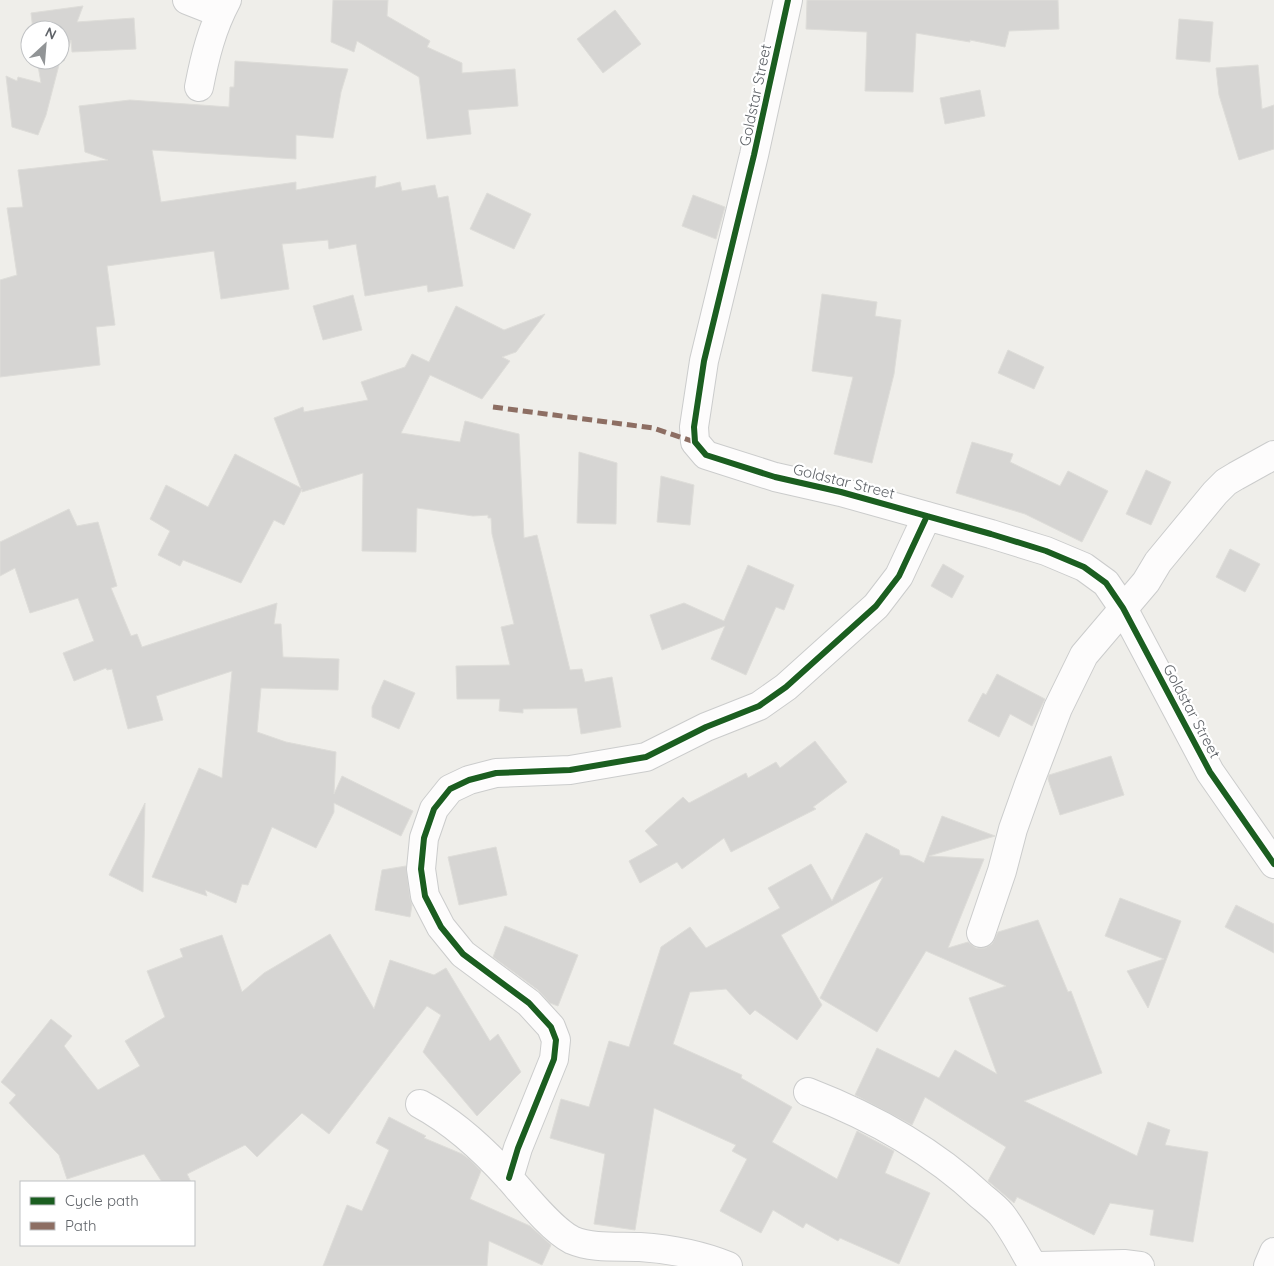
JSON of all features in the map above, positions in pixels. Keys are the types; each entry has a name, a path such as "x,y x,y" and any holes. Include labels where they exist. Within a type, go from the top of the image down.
{"street":[{"path":"187,0 223,7 205,55 200,86"},
{"name":"Goldstar Street","path":"788,0 758,137 704,361 694,427 695,442 706,455 775,477 841,492 1046,550 1084,567 1106,583 1123,608 1210,772 1274,864"},
{"path":"981,933 1002,872 1013,829 1058,708 1084,655 1146,582 1158,562 1215,493 1231,479 1274,455"},
{"path":"509,1178 518,1148 554,1059 556,1040 551,1027 530,1003 463,954 441,927 425,896 421,869 424,838 434,809 450,789 469,780 496,773 570,770 646,758 706,727 759,706 786,686 876,606 898,576 927,516"},
{"path":"808,1092 858,1113 924,1150 969,1184 1000,1214 1033,1266"},
{"path":"420,1104 454,1126 478,1146 536,1209 573,1240 592,1246 641,1247 699,1256 728,1266"},
{"path":"1268,1266 1274,1252"},
{"path":"1038,1266 1124,1264 1140,1266"}],"building":[{"path":"333,0 388,0 387,16 430,41 427,47 462,63 462,73 515,69 518,106 468,110 471,134 427,139 419,77 357,41 354,52 331,42"},
{"path":"807,0 1058,0 1059,29 1009,31 1005,47 916,33 913,92 865,91 867,32 806,29"},
{"path":"83,6 77,22 134,18 136,49 72,52 70,20 32,20 31,13"},
{"path":"615,10 641,44 603,73 577,39"},
{"path":"1179,19 1213,22 1210,62 1176,59"},
{"path":"235,61 348,69 341,92 333,138 296,135 296,159 152,150 161,202 296,182 296,190 376,176 375,188 400,182 402,191 435,185 438,198 448,196 463,286 428,292 427,285 365,296 356,244 329,249 328,240 282,244 289,289 221,299 214,251 107,266 115,325 96,327 100,365 0,377 0,280 17,275 7,208 23,207 18,170 108,160 85,152 79,106 130,100 229,107 230,87 234,87"},
{"path":"1258,65 1262,109 1274,105 1274,149 1239,160 1219,95 1216,68"},
{"path":"39,70 58,70 46,115 38,135 12,127 6,76 17,81 18,77 41,83"},
{"path":"980,90 985,116 945,124 940,98"},
{"path":"487,193 531,214 514,249 470,229"},
{"path":"693,195 725,207 716,239 682,226"},
{"path":"822,294 877,302 875,316 901,320 894,374 872,463 834,454 853,377 812,371"},
{"path":"353,295 362,330 323,340 313,306"},
{"path":"456,306 504,330 545,314 516,352 502,357 510,361 482,399 430,375 401,433 460,442 465,421 519,434 524,538 537,535 570,670 582,669 585,682 612,677 621,727 581,734 577,708 523,709 523,713 499,711 500,699 457,699 456,666 510,665 501,627 514,624 492,534 491,518 488,518 488,515 473,516 417,508 416,552 362,551 363,473 302,492 302,489 284,525 274,520 241,583 183,560 180,566 158,555 170,531 150,519 166,485 208,507 235,454 301,488 274,418 303,407 304,412 368,400 361,382 405,367 412,354 429,362"},
{"path":"1008,350 1044,367 1034,389 998,373"},
{"path":"972,442 1013,454 1010,462 1060,486 1068,471 1108,491 1082,542 1025,514 956,493"},
{"path":"579,452 617,463 616,524 577,523"},
{"path":"1146,470 1171,482 1151,525 1126,514"},
{"path":"661,476 694,485 690,525 657,522"},
{"path":"69,509 77,526 98,522 117,586 111,588 131,636 137,634 142,647 277,603 274,624 281,624 283,657 339,659 338,690 261,688 257,732 286,742 336,752 334,794 342,776 413,811 401,836 334,803 334,812 316,848 272,827 248,885 242,884 236,903 205,890 207,896 152,877 199,768 222,778 232,671 156,696 163,720 128,729 112,669 107,670 106,668 74,681 63,653 94,641 78,598 30,613 15,568 0,576 0,542"},
{"path":"1230,549 1260,564 1245,592 1216,577"},
{"path":"943,564 964,576 952,598 931,586"},
{"path":"748,565 794,585 784,610 776,607 746,675 711,659 725,626 662,650 650,615 684,603 724,621"},
{"path":"997,674 1045,699 1032,726 1010,714 999,737 968,721 983,693 986,695"},
{"path":"384,680 415,693 399,729 372,717 372,707"},
{"path":"815,741 847,782 813,807 816,809 731,852 724,838 682,869 677,862 640,883 629,861 658,845 645,831 683,797 689,803 746,773 748,778 776,762 780,768"},
{"path":"1111,756 1124,795 1060,815 1048,779 1049,775"},
{"path":"145,803 143,892 109,875"},
{"path":"942,816 995,836 929,856 984,859 948,948 968,942 976,948 985,948 992,944 998,932 1038,920 1068,992 1071,991 1102,1073 1024,1101 1137,1156 1148,1122 1170,1130 1165,1145 1208,1152 1193,1242 1150,1235 1154,1210 1110,1203 1094,1235 1017,1197 1014,1203 988,1181 1006,1147 925,1097 912,1125 855,1095 877,1048 939,1078 955,1050 997,1074 969,998 1006,986 926,951 877,1032 820,998 883,877 781,935 822,1005 797,1040 755,1010 750,1015 726,989 690,992 673,1044 742,1075 741,1078 792,1107 772,1142 837,1179 857,1131 894,1151 885,1173 930,1193 899,1264 840,1238 838,1241 806,1223 803,1228 773,1210 761,1233 720,1211 747,1159 732,1151 736,1145 654,1108 635,1230 594,1224 605,1154 550,1138 561,1099 589,1107 609,1041 629,1047 661,947 690,927 706,948 780,908 768,888 811,864 832,901 866,833 899,850 900,855 910,856 924,863"},
{"path":"496,847 507,895 459,905 448,857"},
{"path":"406,866 412,905 410,917 375,910 382,870"},
{"path":"1120,898 1181,921 1148,1008 1127,971 1164,959 1105,936"},
{"path":"1236,905 1274,924 1274,953 1225,927"},
{"path":"505,926 578,955 558,1006 550,1003 538,990 493,957"},
{"path":"330,934 374,1009 390,960 434,975 446,968 490,1041 498,1034 521,1072 477,1116 423,1052 441,1015 427,1006 329,1134 302,1113 257,1157 245,1145 187,1174 190,1181 161,1181 144,1154 67,1179 59,1155 9,1103 16,1095 1,1082 51,1019 72,1036 64,1046 98,1090 140,1066 125,1041 165,1017 147,971 183,957 180,949 222,935 242,992 264,973"},
{"path":"389,1117 426,1136 424,1138 462,1154 469,1159 481,1171 470,1199 530,1226 551,1245 542,1265 489,1241 487,1266 323,1266 347,1205 362,1211 389,1150 376,1143"}],"marked path":[{"path":"493,407 653,428 695,442"}],"cycle path":[{"path":"788,0 754,155 704,361 694,427 695,442 706,455 775,477 841,492 1046,551 1084,567 1106,583 1123,608 1210,772 1274,864"},
{"path":"509,1178 518,1148 554,1059 556,1040 551,1027 529,1003 463,954 441,927 425,896 421,869 424,838 434,809 450,789 469,780 496,773 570,770 646,757 706,727 759,706 786,687 876,606 899,576 927,516"}]}
